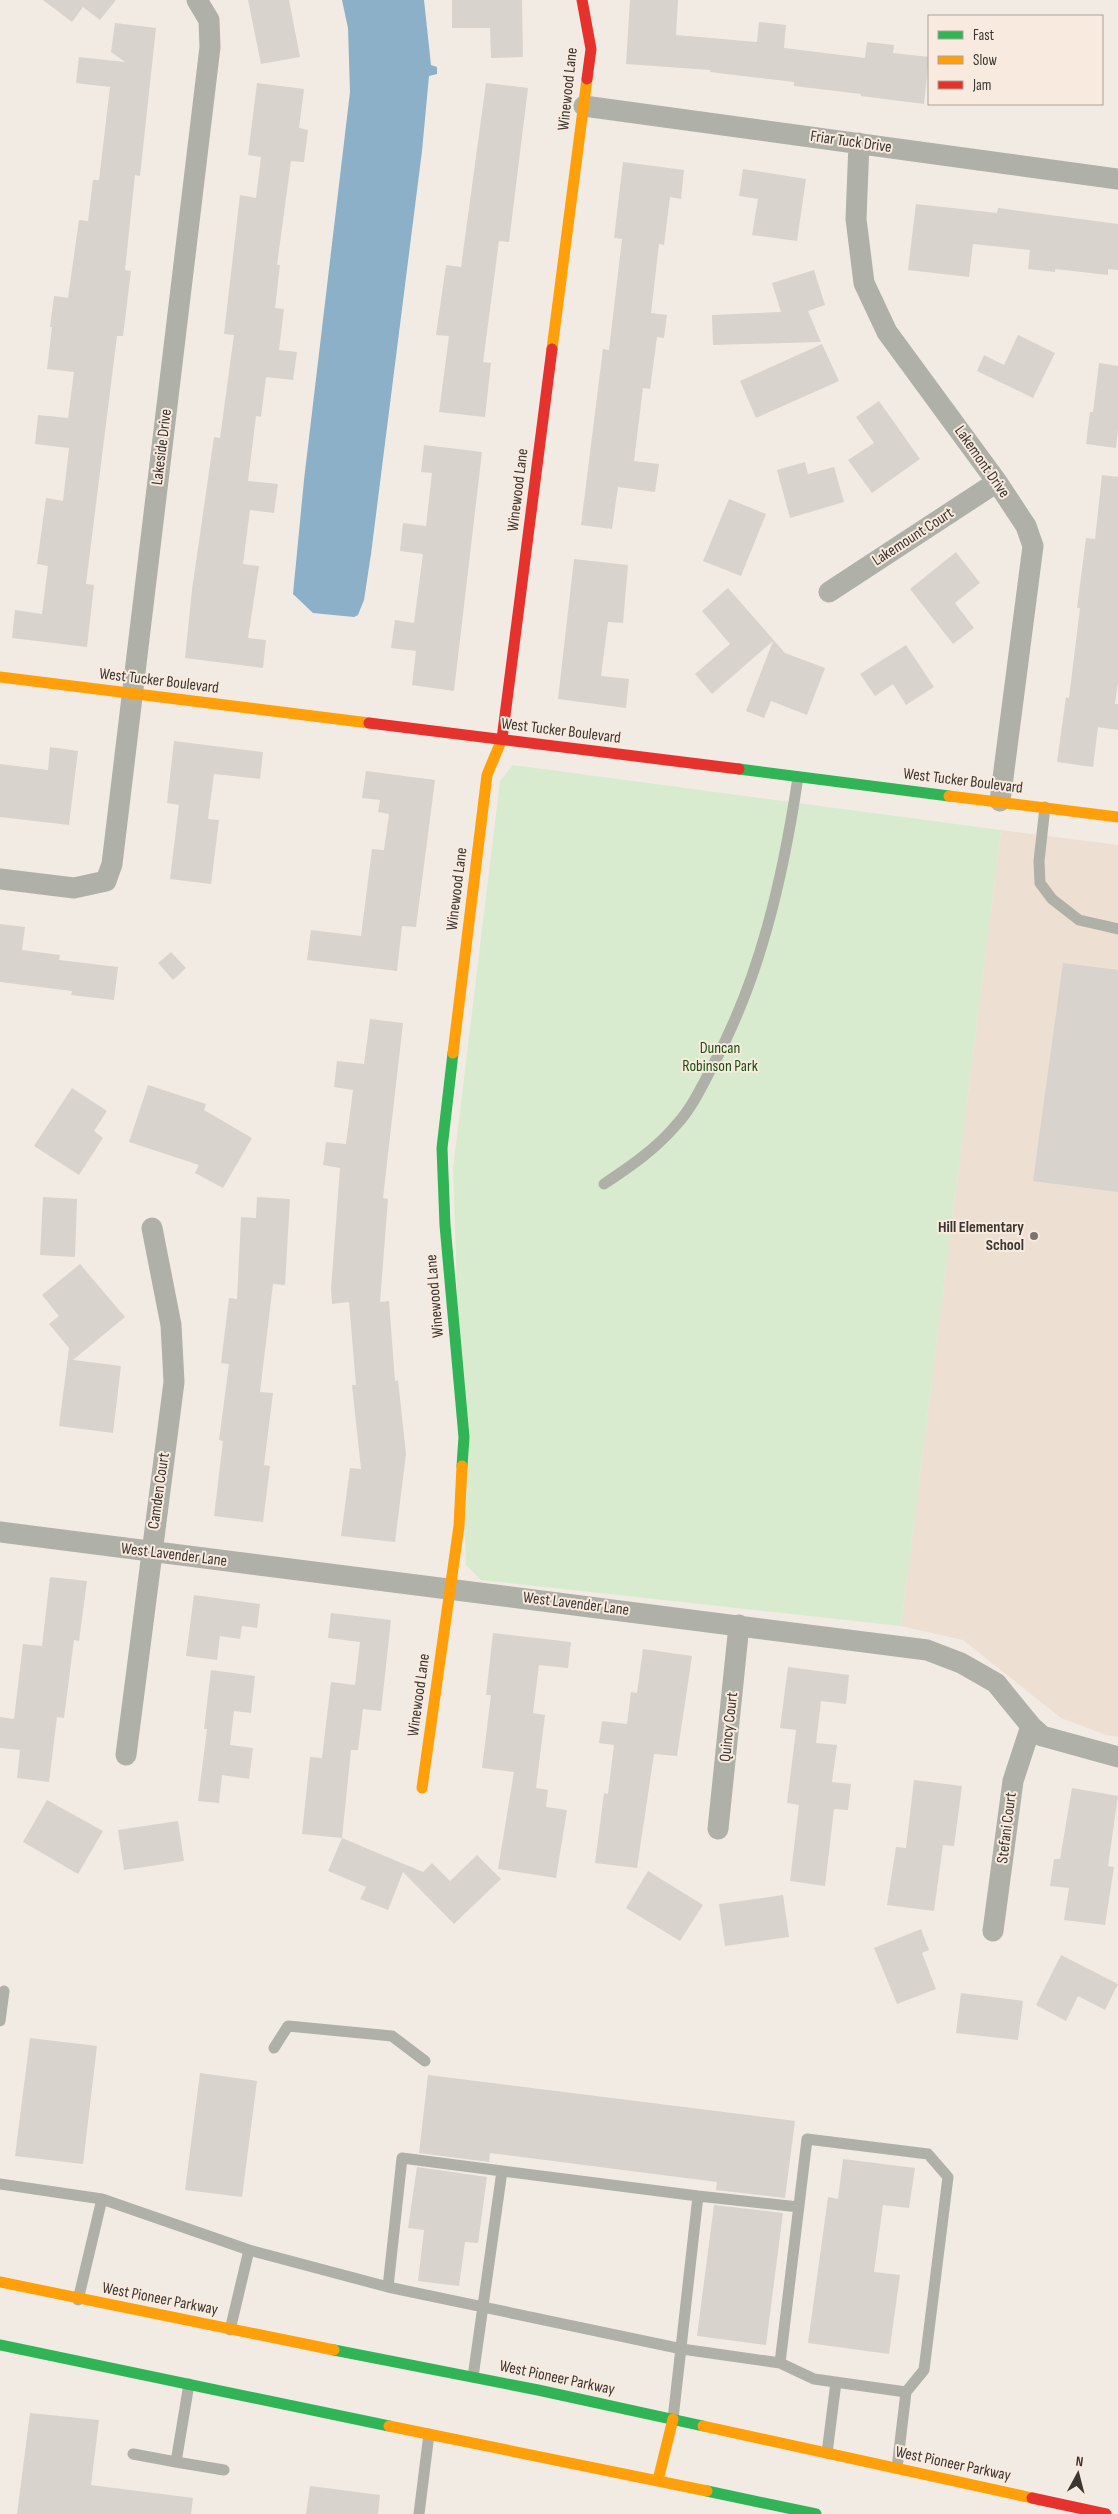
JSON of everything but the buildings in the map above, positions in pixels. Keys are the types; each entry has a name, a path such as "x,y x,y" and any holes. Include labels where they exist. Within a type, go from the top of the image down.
{"street":[{"name":"Lakeside Drive","path":"0,879 74,888 92,886 106,881 112,864 210,47 209,20 197,0"},
{"name":"Winewood Lane","path":"422,1788 460,1526 464,1437 445,1225 442,1148 487,775 502,740 591,49 582,0"},
{"name":"Friar Tuck Drive","path":"584,106 1118,179"},
{"name":"Lakemont Drive","path":"859,143 856,219 864,283 887,332 997,482 1026,526 1032,546 1000,801"},
{"name":"Lakemount Court","path":"829,592 997,482"},
{"name":"West Tucker Boulevard","path":"0,677 1118,817"},
{"name":"Camden Court","path":"126,1755 174,1382 171,1325 152,1228"},
{"name":"West Lavender Lane","path":"0,1532 151,1553 450,1588 927,1650 961,1663 996,1683 1031,1726 1042,1736 1118,1757"},
{"name":"Quincy Court","path":"718,1829 739,1625"},
{"name":"Stefani Court","path":"993,1931 1012,1782 1031,1726"},
{"name":"West Pioneer Parkway","path":"0,2282 78,2300 473,2377 1106,2514"},
{"path":"0,2346 816,2514"},
{"path":"658,2480 673,2419"}],"lane":[{"path":"604,1184 650,1152 679,1122 728,1037 761,948 778,892 798,777"},
{"path":"1045,807 1039,861 1040,883 1052,899 1079,920 1118,929"},
{"path":"0,2021 4,1991"},
{"path":"274,2048 288,2026 392,2036 425,2061"},
{"path":"780,2363 807,2139 928,2154 948,2177 924,2370 906,2392 897,2468"},
{"path":"388,2287 402,2158 799,2207"},
{"path":"473,2377 502,2171"},
{"path":"0,2184 102,2199 249,2250 388,2287 682,2349 780,2363 814,2378 906,2392"},
{"path":"673,2419 698,2196"},
{"path":"78,2300 102,2199"},
{"path":"230,2330 249,2250"},
{"path":"827,2453 836,2382"},
{"path":"176,2462 188,2384"},
{"path":"419,2514 429,2434"},
{"path":"133,2454 224,2470"},
{"path":"739,2514 742,2498"}],"shaded area":[{"name":"Hill Elementary School","path":"1001,830 1118,845 1118,1737 1106,1735 1061,1718 963,1640 901,1626"}],"green space":[{"name":"Duncan Robinson Park","path":"513,765 1001,830 901,1626 481,1580 466,1565 453,1169 500,781"}],"water":[{"path":"342,0 424,0 431,65 437,67 437,74 429,76 422,151 371,554 364,600 358,615 354,617 313,613 293,594 304,480 350,92 348,28"}],"traffic: fast":[{"path":"739,769 949,796"},
{"path":"453,1053 442,1148 445,1225 464,1437 462,1466"},
{"path":"0,2345 389,2426"},
{"path":"334,2350 538,2390 703,2426"},
{"path":"707,2491 816,2514"}],"traffic: slow":[{"path":"552,349 587,79"},
{"path":"0,677 369,723"},
{"path":"453,1053 487,775 502,739"},
{"path":"949,796 1118,817"},
{"path":"422,1788 459,1526 462,1466"},
{"path":"0,2282 334,2350"},
{"path":"658,2480 673,2419"},
{"path":"389,2426 707,2491"},
{"path":"703,2426 1032,2498"}],"traffic: jam":[{"path":"582,0 591,49 587,79"},
{"path":"502,739 552,349"},
{"path":"369,723 739,769"},
{"path":"1032,2498 1106,2514"}],"place":[{"name":"Hill Elementary School","path":"1034,1236"}]}
